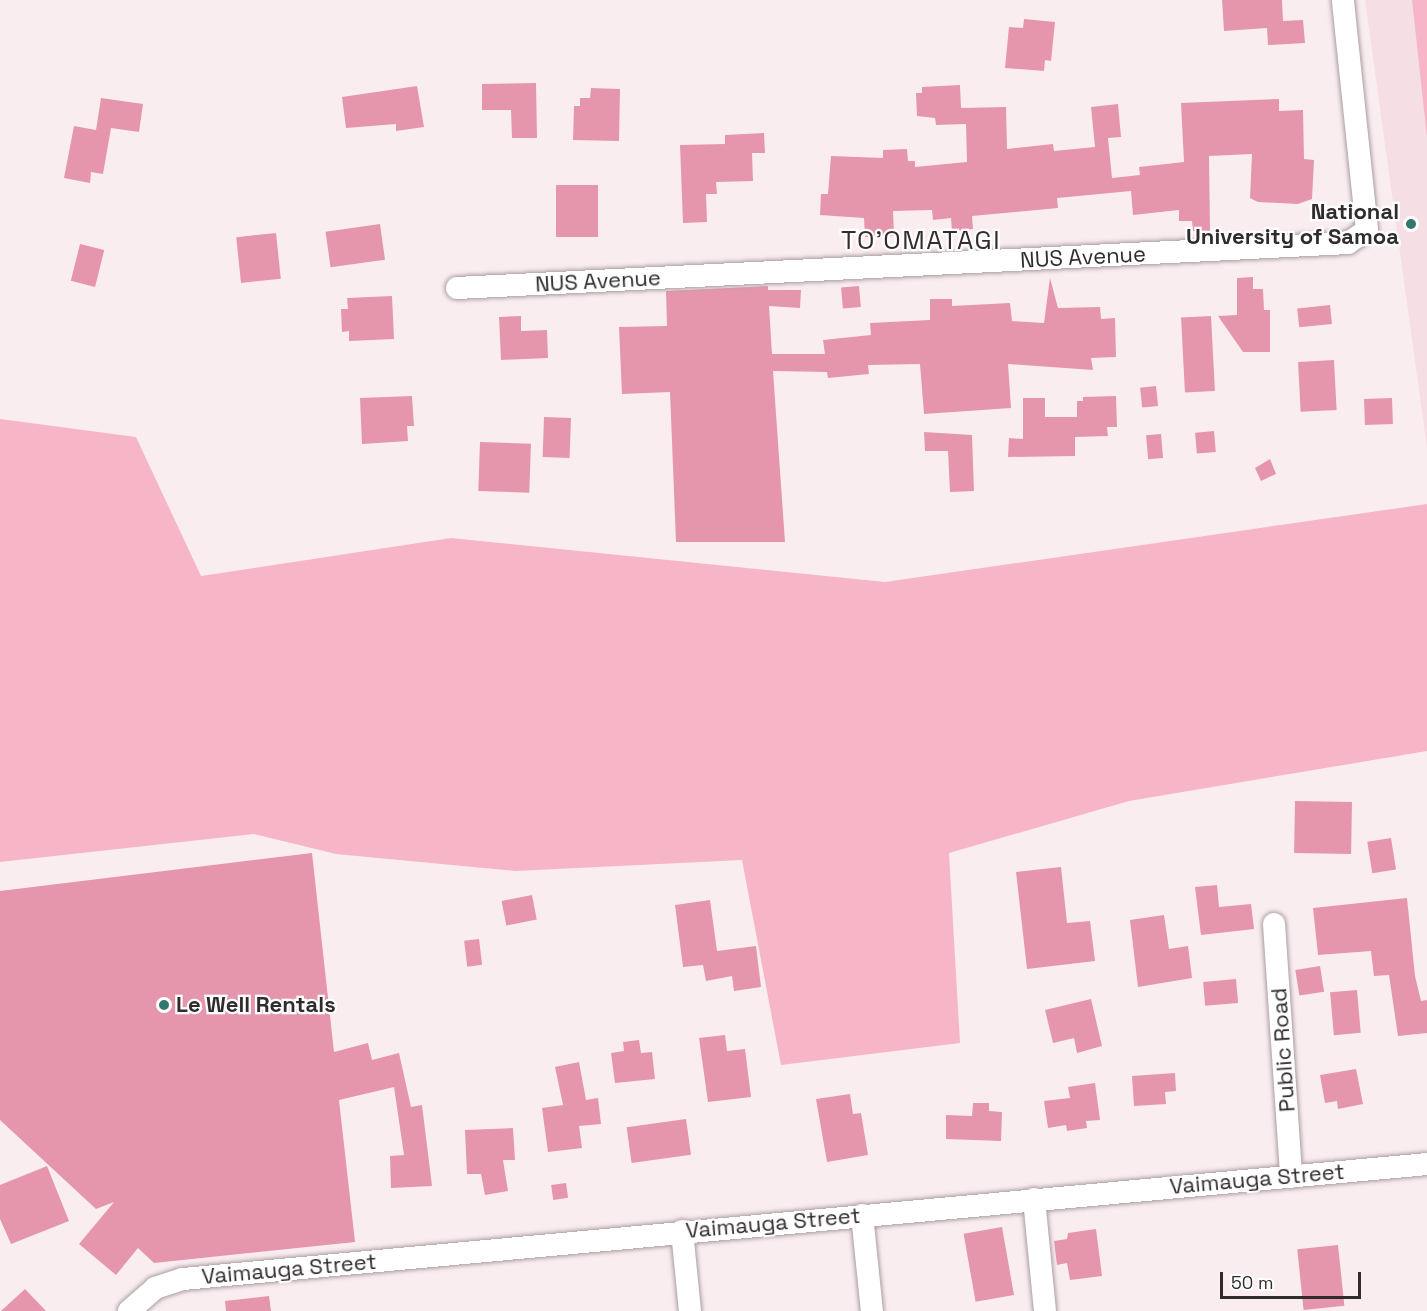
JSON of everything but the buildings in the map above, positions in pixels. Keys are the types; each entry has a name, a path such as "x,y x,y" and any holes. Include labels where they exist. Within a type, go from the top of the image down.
{"street":[{"name":"NUS Avenue","path":"457,288 1348,243 1367,230 1343,0"},
{"name":"Public Road","path":"1274,924 1291,1176"},
{"name":"Vaimauga Street","path":"129,1311 155,1288 183,1279 682,1231 1427,1164"},
{"path":"1034,1199 1045,1311"},
{"path":"862,1215 872,1311"},
{"path":"682,1231 690,1311"}],"shaded area":[{"name":"National University of Samoa","path":"1365,0 1427,0 1427,448"},
{"path":"1412,0 1427,0 1427,137"},
{"path":"0,419 136,437 201,576 451,538 885,582 1427,504 1427,751 1129,801 949,853 960,1043 781,1065 742,860 516,871 336,854 254,834 0,862"}],"place":[{"name":"National University of Samoa","path":"1411,224"},
{"name":"Le Well Rentals","path":"164,1005"}],"district":[{"name":"TO'OMATAGI","path":"921,241"}]}
